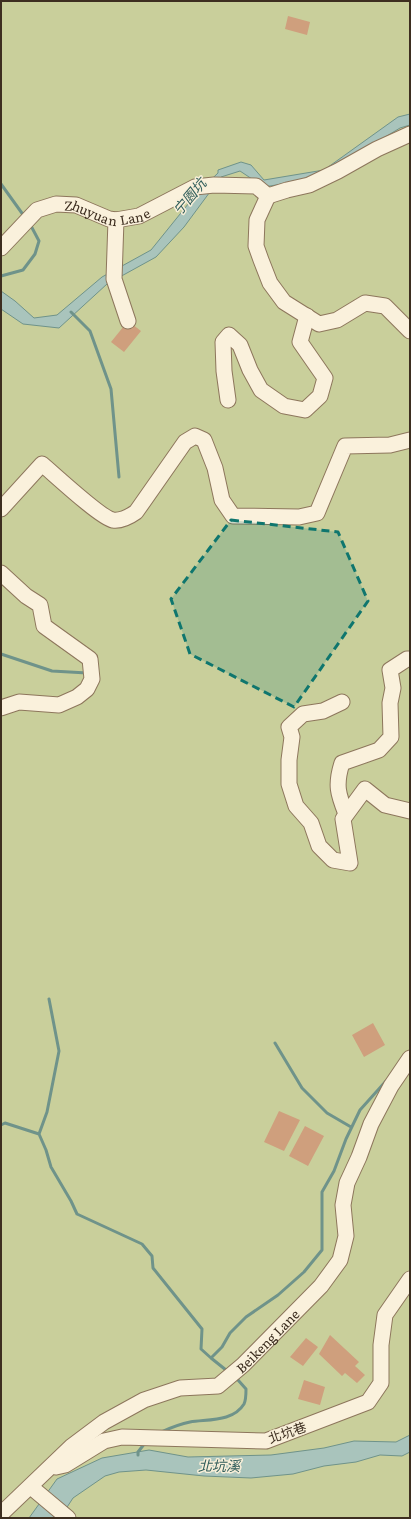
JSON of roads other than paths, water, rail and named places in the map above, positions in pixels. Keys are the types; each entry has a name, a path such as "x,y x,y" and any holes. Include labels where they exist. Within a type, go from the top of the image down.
{"street":[{"path":"410,134 377,149 309,185 268,196 257,220 256,246 270,283 284,302 319,324 337,320 365,303 385,306 410,332"},
{"name":"Zhuyuan Lane","path":"1,248 37,210 56,204 76,205 109,219 116,220 139,216 195,187 214,185 256,186 268,196"},
{"path":"116,220 114,279 128,321"},
{"path":"228,400 224,371 223,342 229,335 240,345 250,370 261,390 284,406 305,410 320,396 325,378 300,342 307,316"},
{"path":"1,509 42,464 112,520 128,518 140,507 185,442 194,436 204,440 215,468 222,500 233,516 299,517 317,514 345,446 390,444 410,440"},
{"path":"1,573 26,596 40,605 44,626 90,658 92,679 88,689 76,697 58,705 19,702 1,708"},
{"path":"346,814 339,798 337,778 342,764 379,750 391,737 390,703 393,688 390,670 407,659 410,659"},
{"path":"342,702 323,711 303,714 288,727 292,737 288,784 296,806 311,823 319,846 333,860 350,863 343,819 365,789 385,805 410,811"},
{"name":"Beikeng Lane","path":"1,1514 51,1468 72,1446 104,1422 144,1400 180,1388 218,1386 243,1365 321,1286 340,1260 346,1236 343,1205 347,1183 359,1157 371,1124 391,1086 410,1058"},
{"name":"北坑巷","path":"51,1468 65,1465 104,1441 122,1437 266,1441 368,1402 381,1383 381,1345 385,1315 410,1279"},
{"path":"31,1487 68,1518"}],"water":[{"path":"410,114 410,125 400,128 362,151 324,177 264,187 240,171 221,177 184,227 156,257 107,284 59,328 23,324 1,309 1,291 34,318 57,315 102,277 151,250 197,193 218,173 218,170 241,162 251,165 264,180 324,170 398,117"},
{"name":"北坑溪","path":"410,1435 410,1452 402,1456 380,1455 356,1462 324,1466 293,1474 251,1478 204,1476 146,1470 119,1472 105,1476 73,1498 60,1518 29,1518 57,1479 102,1458 149,1450 188,1457 271,1455 324,1448 354,1441 396,1442"}],"waterway":[{"path":"1,184 24,216"},
{"path":"1,276 23,270 35,254 39,241 30,224"},
{"path":"71,312 90,331 111,389 119,477"},
{"path":"1,654 52,671 87,673"},
{"path":"39,1134 47,1112 59,1051 49,999"},
{"path":"275,1043 302,1088 327,1113 351,1127"},
{"path":"226,1370 211,1358 222,1347 230,1333 246,1317 278,1295 304,1272 322,1250 322,1192 334,1171 346,1139 360,1110 386,1081"},
{"path":"1,1125 5,1123 39,1134 51,1167 77,1214 142,1244 152,1256 153,1268 202,1329 201,1349 211,1358"},
{"path":"161,1432 186,1423 220,1419 239,1410 246,1399 246,1389 238,1380"},
{"path":"138,1455 138,1452 145,1443"}],"water label":[{"name":"宁園坑","path":"189,196"}]}
